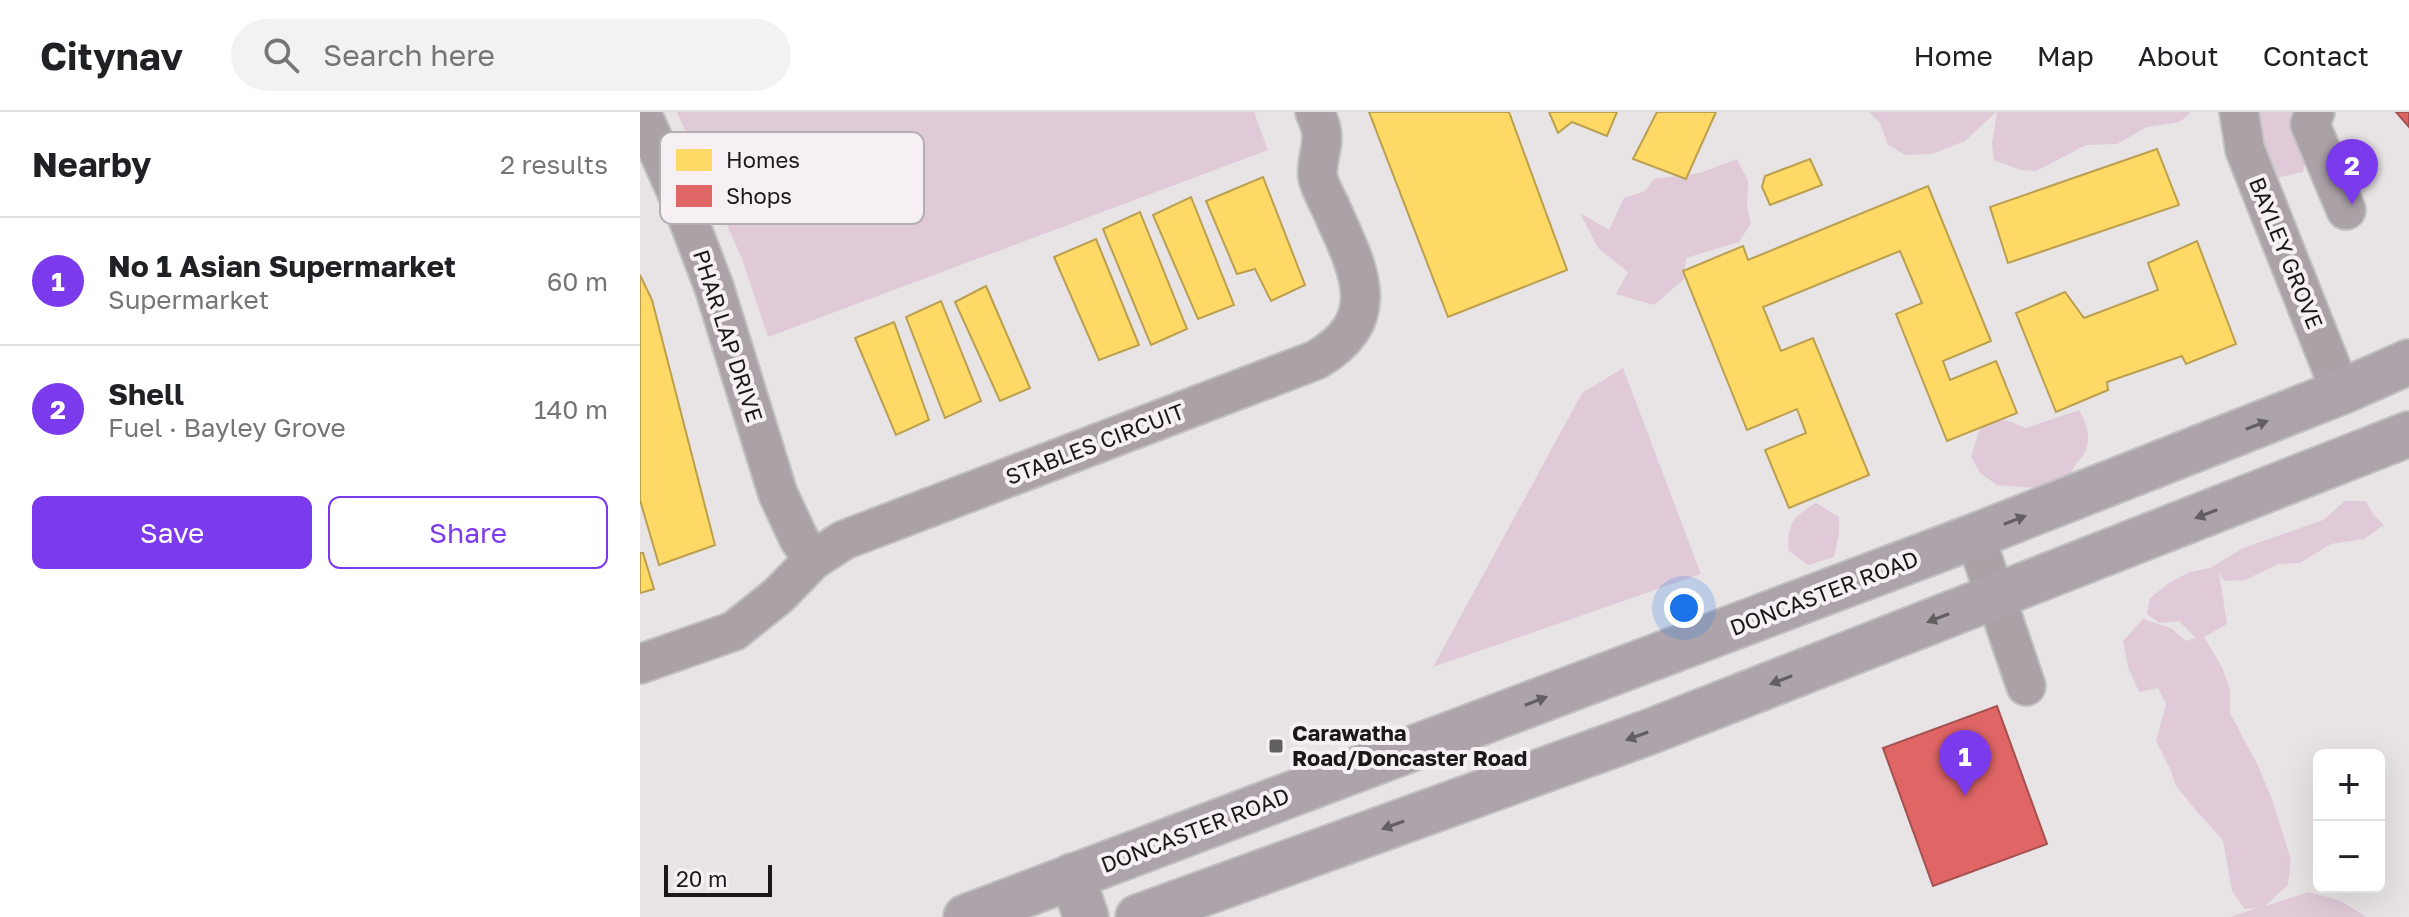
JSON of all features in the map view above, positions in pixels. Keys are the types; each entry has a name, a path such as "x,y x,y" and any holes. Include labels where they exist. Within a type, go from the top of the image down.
{"main road":[{"name":"DONCASTER ROAD","path":"966,917 1975,536 2341,392 2409,362"},
{"path":"1138,917 1649,732 2409,434"},
{"path":"1072,876 1086,917"}],"street":[{"name":"PHAR LAP DRIVE","path":"641,112 660,155"},
{"name":"STABLES CIRCUIT","path":"640,664 734,631 779,595 813,560 844,540 1316,360 1331,351 1348,335 1359,316 1361,292 1355,265 1318,177 1322,131 1315,112"},
{"name":"BAYLEY GROVE","path":"2239,112 2245,150 2341,392"},
{"path":"2315,112 2310,124 2346,210"},
{"name":"PHAR LAP DRIVE","path":"690,224 714,287 778,494 799,539 813,560"},
{"path":"1975,536 2026,686"}],"shaded area":[{"path":"677,112 1254,112 1268,150 768,337 742,259 727,224 924,224 924,132 686,132"},
{"path":"1869,112 1996,112 1965,141 1932,154 1905,155 1888,145 1880,123"},
{"path":"1997,112 2191,112 2180,122 2147,127 2117,144 2086,145 2036,171 2021,170 1994,160 1992,143"},
{"path":"2222,112 2293,112 2307,151 2303,172 2272,179 2222,129"},
{"path":"1737,159 1748,181 1747,207 1751,223 1739,242 1686,258 1684,279 1654,305 1616,294 1628,272 1598,248 1580,213 1609,230 1624,198 1645,191 1654,179 1700,173"},
{"path":"1623,368 1701,574 1433,667 1582,393"},
{"path":"2079,410 2088,434 2085,453 2071,478 2048,489 1997,485 1980,473 1971,456 1980,428 2003,419 2026,428"},
{"path":"2345,501 2366,501 2384,525 2364,539 2331,544 2300,563 2278,564 2245,580 2224,581 2219,572 2227,624 2204,637 2222,667 2230,690 2230,713 2272,799 2291,860 2288,885 2265,906 2309,892 2341,901 2366,917 2230,917 2257,908 2245,909 2232,891 2223,840 2176,786 2156,741 2166,704 2158,688 2139,692 2128,667 2123,641 2143,619 2171,628 2186,641 2196,638 2179,621 2159,623 2147,614 2150,598 2169,583 2190,572 2210,568 2243,548 2323,520"},
{"path":"1816,503 1839,517 1839,533 1834,557 1808,565 1788,550 1789,533 1793,521"}],"building: Homes":[{"path":"1369,112 1509,112 1567,270 1448,317"},
{"path":"1549,112 1617,112 1607,136 1572,122 1558,133"},
{"path":"1657,112 1716,112 1686,179 1633,159"},
{"path":"2157,149 2179,205 2008,263 1990,207"},
{"path":"1810,159 1822,185 1770,205 1762,187 1765,176"},
{"path":"1263,177 1305,285 1271,301 1255,269 1237,274 1206,201"},
{"path":"1928,186 1991,341 1943,361 1950,380 1996,361 2017,413 1947,441 1896,314 1922,303 1900,251 1763,307 1781,351 1813,338 1869,475 1789,508 1765,450 1806,433 1797,409 1747,430 1683,271 1743,246 1748,260"},
{"path":"1191,197 1234,305 1198,319 1153,215"},
{"path":"1140,212 1187,329 1151,345 1103,229"},
{"path":"1096,239 1139,345 1099,360 1054,257"},
{"path":"2197,241 2236,344 2186,364 2182,356 2107,382 2108,390 2056,412 2016,313 2065,292 2084,318 2158,290 2148,263"},
{"path":"640,275 652,300 715,545 659,565 640,500"},
{"path":"986,286 1030,388 1000,401 955,302"},
{"path":"941,301 981,401 945,418 906,317"},
{"path":"894,322 929,420 896,435 855,338"},
{"path":"640,553 643,553 654,589 640,593"}],"building: Shops":[{"path":"2396,112 2409,112 2409,127"},
{"path":"1997,706 2047,844 1933,886 1883,748"}],"place":[{"name":"Shell","path":"2352,205"},
{"name":"Carawatha Road/Doncaster Road","path":"1276,746"},
{"name":"No 1 Asian Supermarket","path":"1965,796"}]}
